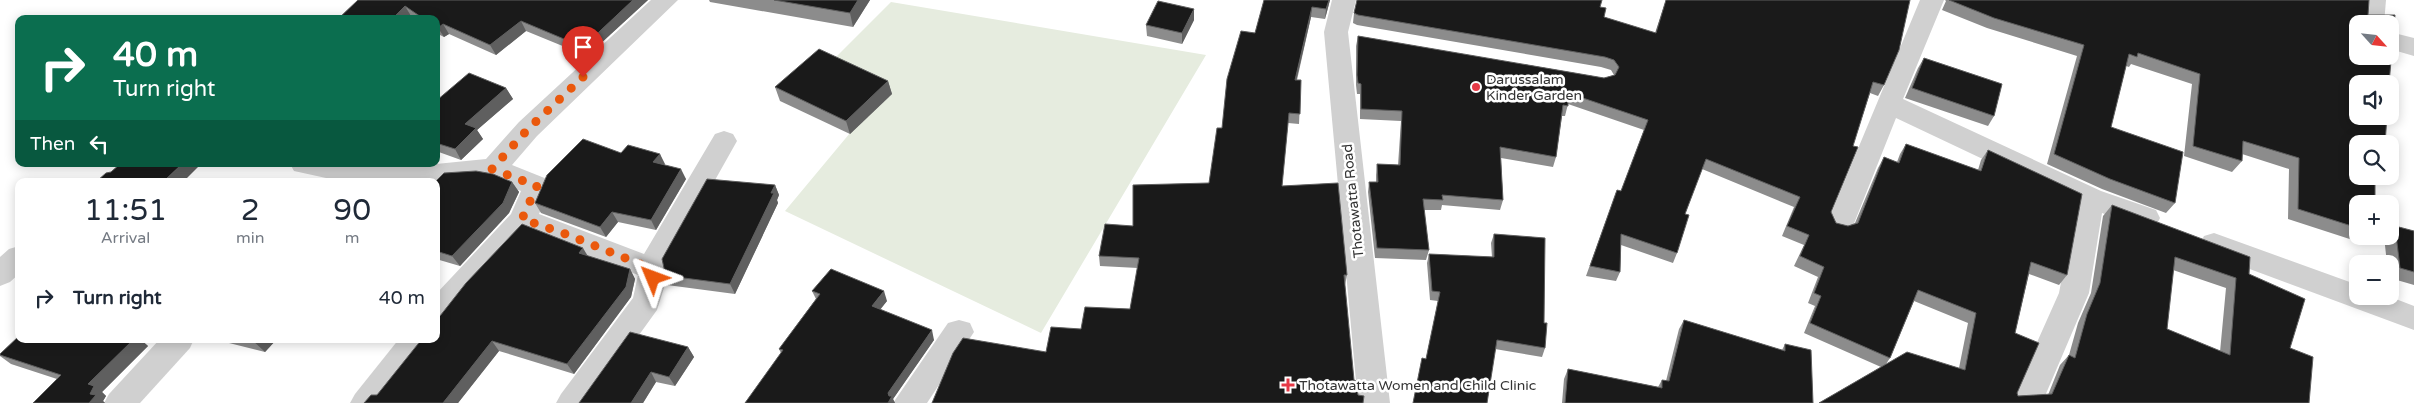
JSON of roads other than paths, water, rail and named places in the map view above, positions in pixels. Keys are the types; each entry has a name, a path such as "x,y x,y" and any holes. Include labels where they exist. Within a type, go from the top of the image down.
{"street":[{"path":"492,169 528,129 666,0"},
{"name":"Thotawatta Road","path":"1344,0 1374,403"},
{"path":"1841,223 1890,104 1898,75 1932,0"},
{"path":"2373,15 2374,0"},
{"path":"2399,43 2414,47"},
{"path":"1890,104 2091,198 2414,318"},
{"path":"650,268 680,224 709,164 724,140"},
{"path":"310,167 329,176 444,173 492,169 537,186 522,219 440,311"},
{"path":"2026,403 2074,293 2091,198"},
{"path":"522,219 563,233 650,268"},
{"path":"0,274 15,261"},
{"path":"572,403 646,302 653,278 650,268"},
{"path":"909,403 959,332"},
{"path":"120,403 175,343"},
{"path":"366,403 415,343"}],"place":[{"name":"Darussalam Kinder Garden","path":"1476,87"},
{"name":"Thotawatta Women and Child Clinic","path":"1288,385"}]}
